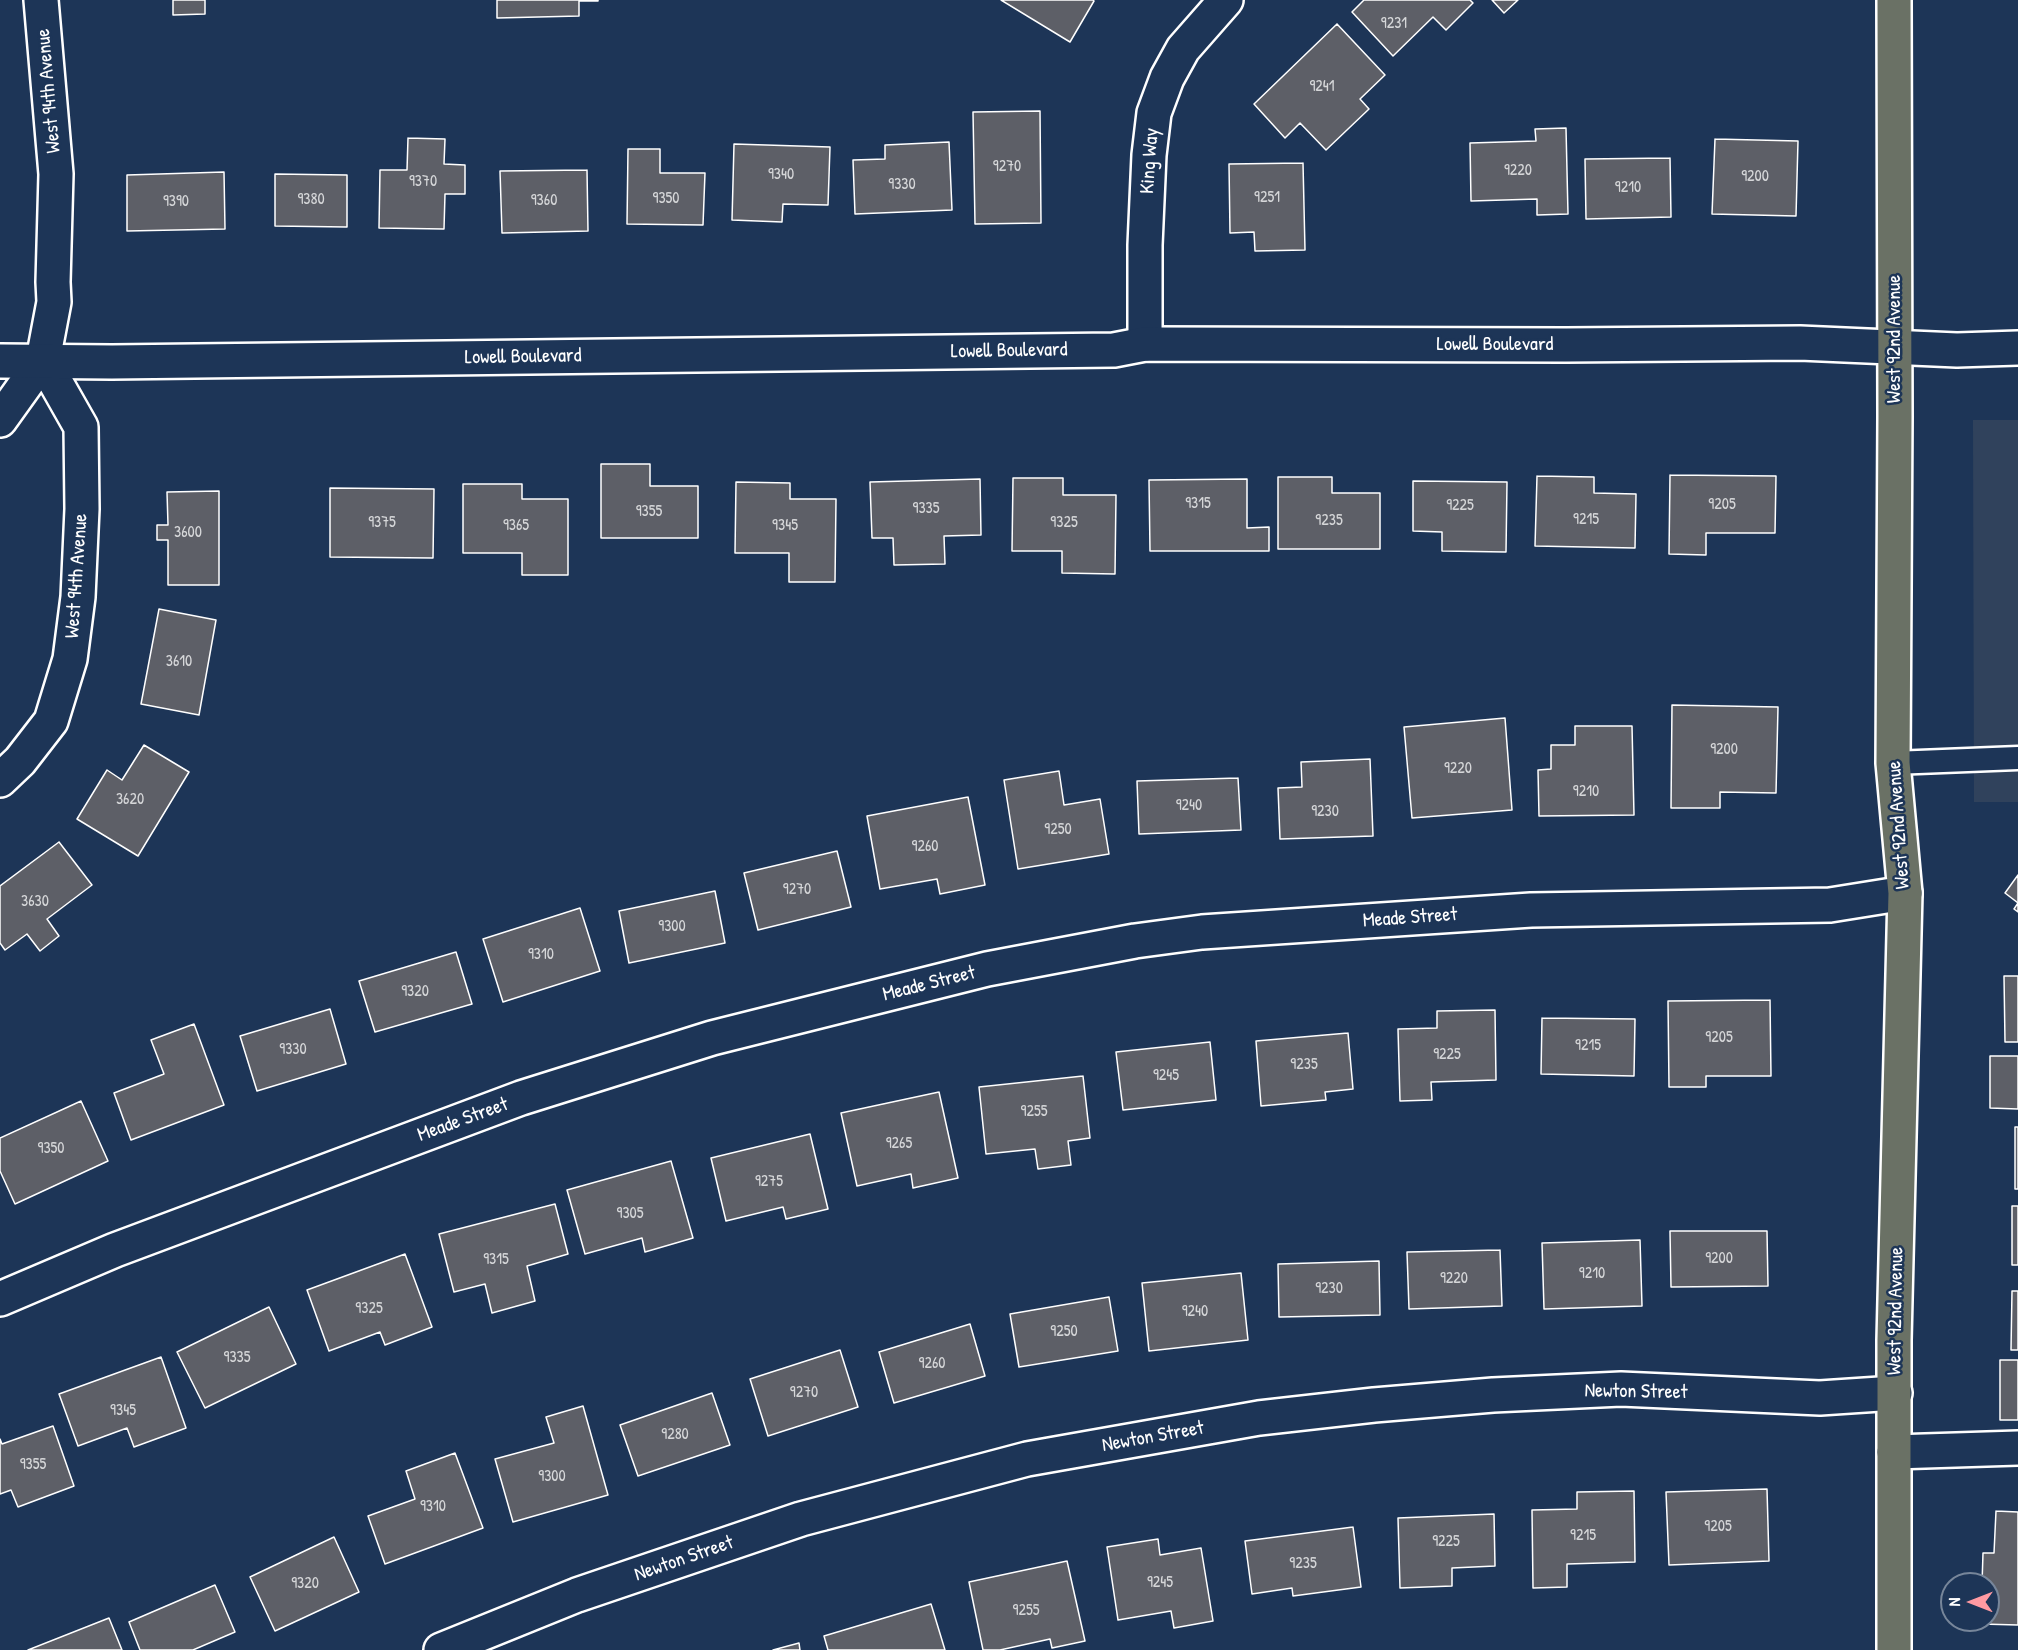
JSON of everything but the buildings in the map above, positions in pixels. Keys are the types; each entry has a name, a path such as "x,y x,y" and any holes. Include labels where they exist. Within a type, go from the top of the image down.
{"main road":[{"name":"West 92nd Avenue","path":"1894,0 1893,763 1905,893 1894,1340 1894,1650"}],"street":[{"name":"West 94th Avenue","path":"0,420 43,360 54,302 52,282 56,174 42,0"},
{"name":"King Way","path":"1145,344 1146,222 1149,155 1154,113 1167,78 1183,49 1226,0"},
{"name":"Lowell Boulevard","path":"0,361 111,362 1114,350 1145,344 1800,343 1957,350 2018,348"},
{"name":"West 94th Avenue","path":"0,780 20,761 51,720 70,659 78,597 82,509 81,427 43,360"},
{"name":"Meade Street","path":"0,1299 115,1250 521,1098 712,1038 987,969 1135,941 1202,932 1531,910 1830,905 1905,893"},
{"name":"Newton Street","path":"441,1650 577,1595 801,1519 1027,1460 1259,1418 1493,1395 1621,1389 1820,1398 1895,1393"},
{"path":"1894,1452 2018,1448"}],"lane":[{"path":"1893,763 2018,758"}],"shaded area":[{"path":"1973,420 2018,420 2018,802 1974,802"}]}
